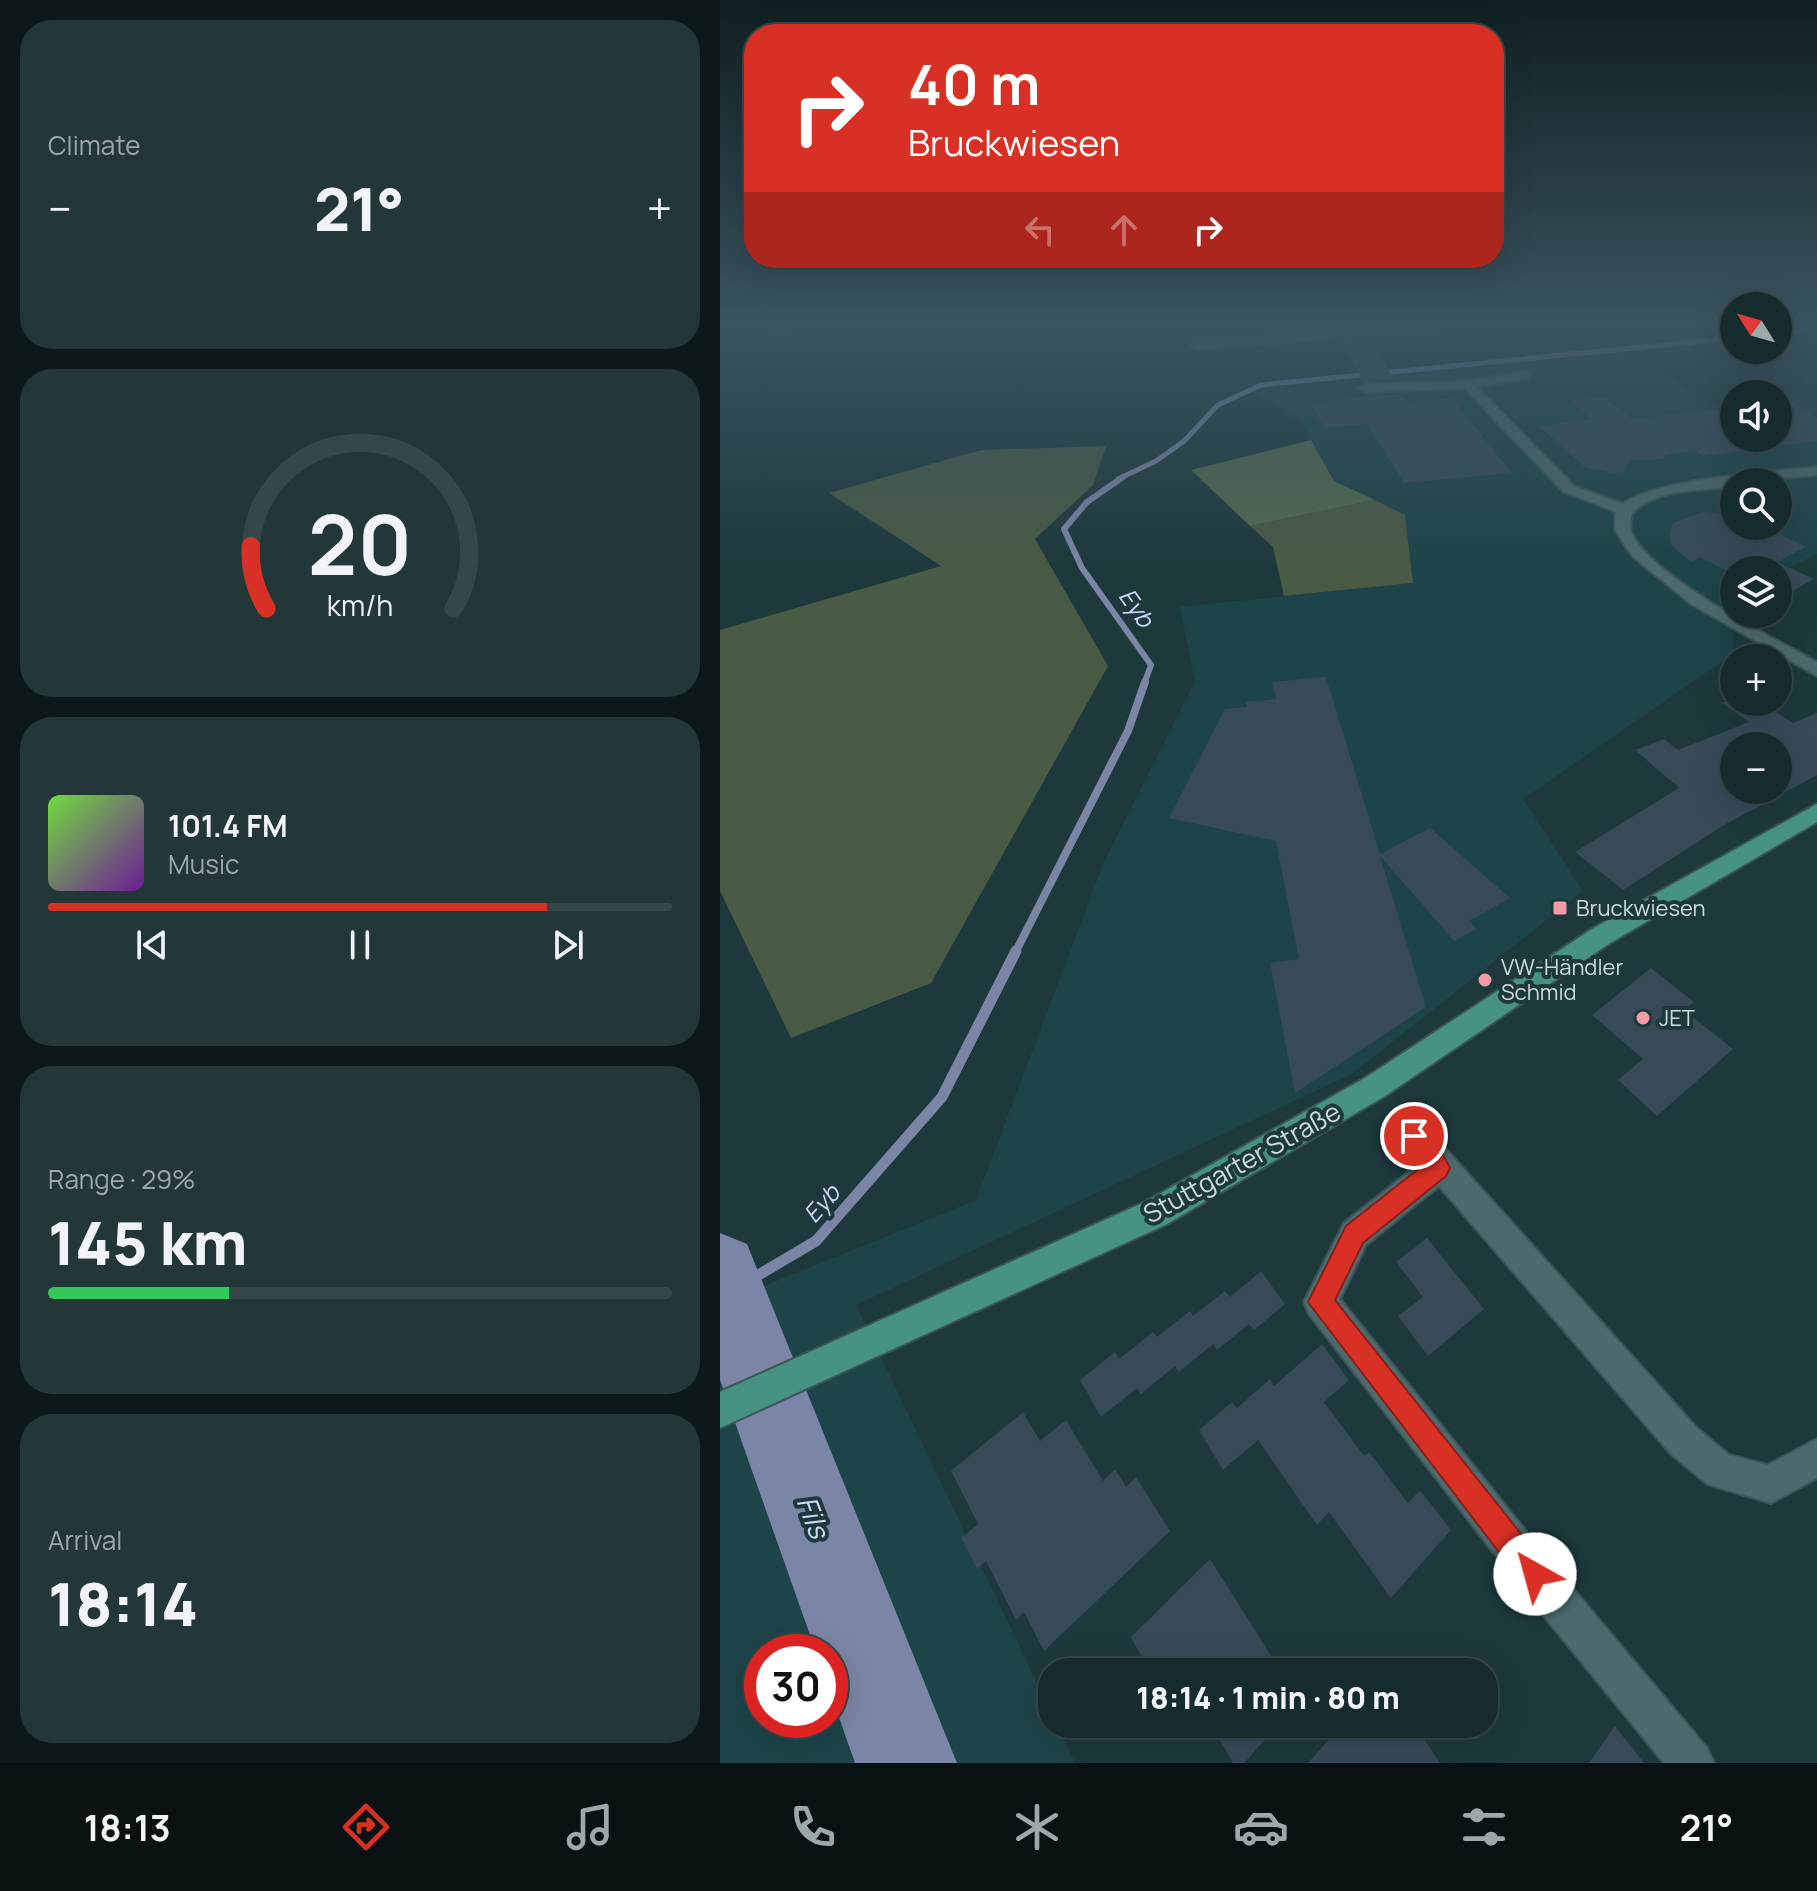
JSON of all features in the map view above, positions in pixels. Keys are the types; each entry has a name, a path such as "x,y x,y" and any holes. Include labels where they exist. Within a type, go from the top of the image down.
{"main road":[{"name":"Stuttgarter Straße","path":"720,1410 1156,1213 1375,1087 1615,928 1817,812"}],"street":[{"path":"1486,403 1569,489 1625,510"},
{"path":"1792,474 1817,471"},
{"path":"1720,484 1673,489 1642,498 1625,510 1621,533 1648,565 1817,670"},
{"path":"1414,1136 1438,1168 1683,1440 1720,1471 1771,1484 1817,1457"},
{"path":"1438,1168 1355,1234 1321,1302 1535,1574 1692,1763"}],"shaded area":[{"path":"1272,403 1720,403 1720,452 1792,452 1792,403 1817,406 1817,554 1792,566 1792,556 1720,556 1720,628 1733,628 1733,644 1720,644 1720,663 1523,799 1583,891 1352,1074 856,1305 1038,1685 1038,1738 1063,1738 1075,1763 720,1763 720,1304 976,1200 1104,862 1195,681 1180,607 1413,583 1405,515 1334,481 1302,423"}],"green space":[{"path":"1311,440 1334,481 1375,500 1250,526 1191,470"},
{"path":"1106,446 1093,485 1035,539 1108,666 931,983 791,1038 720,891 720,630 941,566 829,493 981,450"},
{"path":"1375,500 1405,515 1413,583 1284,596 1273,547 1250,526"}],"building":[{"path":"1456,403 1512,473 1404,483 1368,424 1324,428 1311,404"},
{"path":"1573,403 1612,403 1633,419 1720,410 1720,452 1733,452 1703,456 1695,450 1665,455 1663,459 1630,460 1624,472 1613,473 1586,468 1539,426 1592,419"},
{"path":"1792,403 1817,418 1817,441 1792,444"},
{"path":"1703,512 1720,513 1720,540 1791,540 1806,547 1789,556 1720,556 1720,567 1700,557 1691,562 1671,545 1669,534 1673,523"},
{"path":"1792,569 1814,579 1792,591"},
{"path":"1326,677 1380,854 1430,828 1510,898 1469,921 1477,929 1454,941 1380,856 1426,1007 1295,1093 1270,963 1299,959 1276,841 1169,818 1225,709 1247,707 1246,702 1276,699 1272,682"},
{"path":"1817,713 1817,775 1792,788 1792,732 1724,732 1749,722 1741,716 1782,716 1793,723"},
{"path":"1720,733 1720,804 1763,804 1724,825 1623,890 1575,852 1679,788 1635,750 1664,739 1678,750"},
{"path":"1651,968 1694,1002 1684,1010 1733,1049 1657,1116 1618,1080 1643,1059 1592,1015"},
{"path":"1427,1238 1484,1309 1428,1356 1398,1316 1423,1297 1396,1262"},
{"path":"1261,1271 1285,1304 1254,1330 1249,1324 1217,1350 1213,1344 1179,1372 1175,1366 1141,1394 1137,1388 1101,1417 1080,1380 1115,1352 1119,1359 1153,1332 1157,1337 1190,1311 1193,1316 1225,1291 1230,1297"},
{"path":"1322,1344 1349,1380 1324,1402 1364,1456 1369,1452 1408,1503 1420,1490 1451,1530 1391,1598 1329,1512 1317,1525 1258,1440 1223,1470 1199,1430 1232,1402 1237,1408 1270,1379 1274,1386"},
{"path":"1023,1412 1040,1441 1066,1420 1103,1481 1115,1469 1126,1487 1136,1477 1170,1531 1044,1651 1024,1612 1016,1620 986,1561 977,1569 961,1538 978,1524 951,1471"},
{"path":"1210,1559 1272,1658 1142,1658 1131,1637"},
{"path":"1615,1726 1644,1763 1589,1763"},
{"path":"1218,1738 1266,1738 1244,1763 1233,1763"},
{"path":"1330,1738 1423,1738 1440,1763 1308,1763"}],"waterway":[{"name":"Eyb","path":"1118,479 1156,461 1184,441 1222,403"},
{"name":"Eyb","path":"1123,477 1087,502 1064,529 1082,568 1151,665 1144,684"},
{"name":"Eyb","path":"1015,953 1128,731 1145,682"},
{"name":"Eyb","path":"728,1293 816,1241 942,1097 1016,951"},
{"name":"Fils","path":"720,1271 906,1763"}],"place":[{"name":"Bruckwiesen","path":"1560,908"},
{"name":"VW-Händler Schmid","path":"1485,980"},
{"name":"JET","path":"1643,1018"}],"route":[{"path":"1414,1136 1438,1168 1355,1234 1321,1302 1535,1574"}]}
